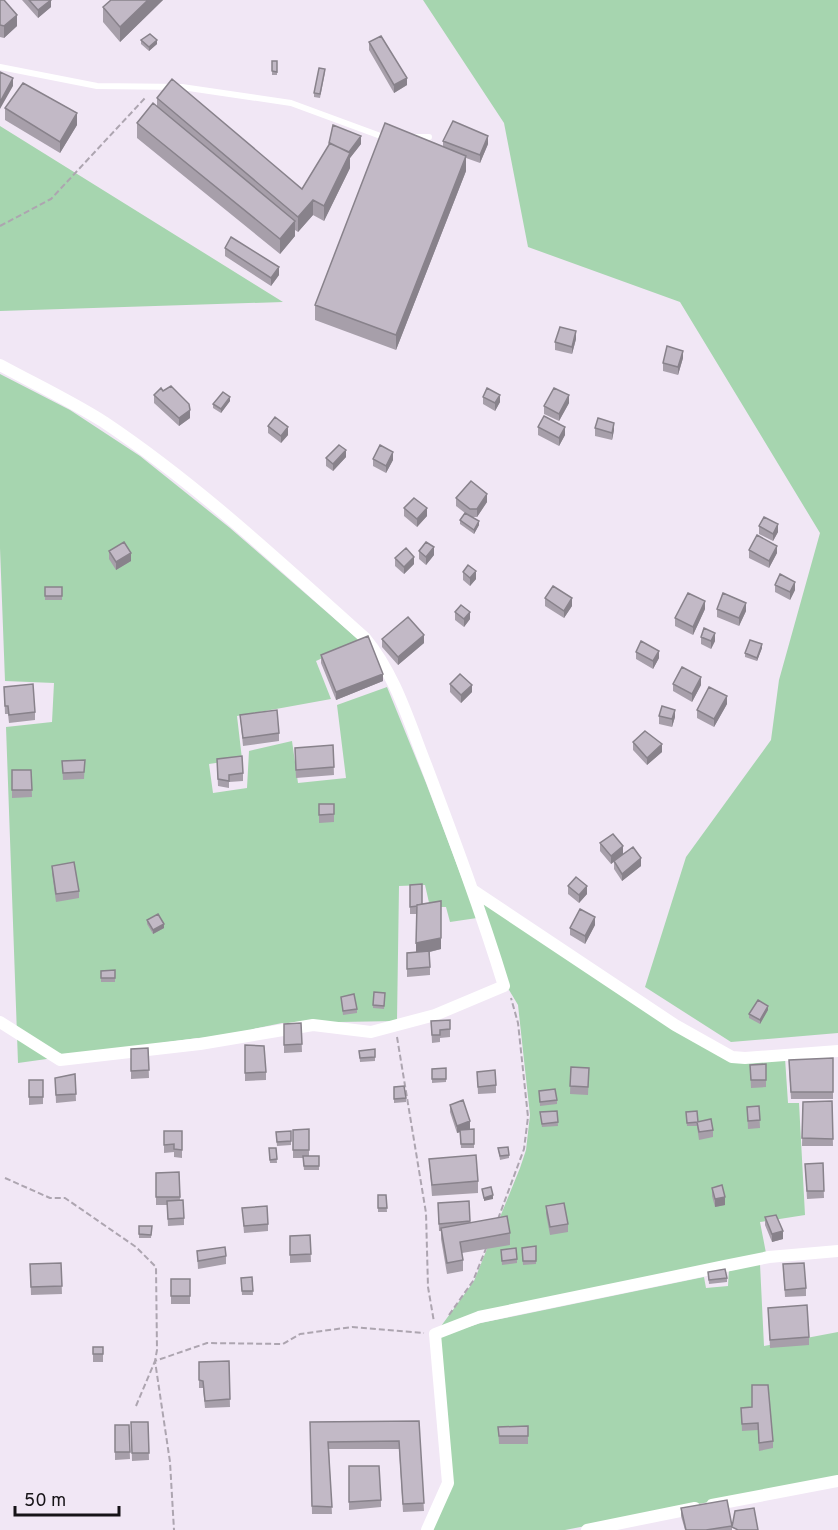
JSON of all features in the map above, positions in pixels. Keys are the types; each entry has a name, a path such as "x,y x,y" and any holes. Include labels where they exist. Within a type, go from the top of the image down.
{"street":[{"path":"0,366 102,421 143,449 249,534 365,638 378,654 401,702 474,891 504,986 435,1016 371,1032 313,1025 200,1044 60,1060 0,1022"},
{"path":"474,891 675,1025 732,1057 838,1051"},
{"path":"427,1530 448,1483 435,1334 479,1317 724,1266 769,1257 838,1251"},
{"path":"587,1530 838,1481"}],"lane":[{"path":"0,67 96,86 182,87 291,103 385,138 396,137"},
{"path":"407,137 429,137"}],"path":[{"path":"0,226 51,199 156,86"},
{"path":"494,1228 524,1149 528,1117 517,1014 515,1005 504,986"},
{"path":"155,1361 207,1343 283,1344 300,1334 352,1326 435,1334 428,1287 426,1213 395,1027"},
{"path":"5,1178 50,1198 65,1198 136,1247 156,1267 157,1350 155,1361 136,1406"},
{"path":"448,1316 473,1281 490,1238"},
{"path":"155,1361 170,1462 174,1530"}],"green space":[{"path":"423,0 838,0 838,1033 731,1042 645,987 686,857 771,740 779,680 820,533 680,302 528,247 504,123"},
{"path":"0,126 283,302 0,311"},
{"path":"0,374 70,410 140,456 230,528 360,641 316,661 331,699 237,716 242,759 209,764 213,793 247,788 249,751 292,741 298,783 346,778 337,705 387,687 477,918 450,922 446,907 430,907 425,885 399,886 397,1021 282,1023 253,1029 237,1037 197,1038 18,1063 6,727 52,722 54,683 5,681 0,548"},
{"path":"475,892 731,1061 785,1058 788,1103 799,1103 805,1215 760,1222 766,1253 436,1333 474,1281 520,1168 526,1150 530,1115 518,1005 506,985"},
{"path":"760,1264 764,1346 838,1332 838,1477 565,1530 432,1530 452,1487 439,1336 481,1323 704,1277 706,1288 728,1286 729,1269"}],"building":[{"path":"0,0 4,0 17,15 4,26 0,25"},
{"path":"29,0 51,0 38,10"},
{"path":"111,0 148,0 120,27 103,7"},
{"path":"150,34 157,40 149,47 141,40"},
{"path":"381,36 407,78 394,85 369,42"},
{"path":"272,61 277,61 277,72 272,71"},
{"path":"319,68 325,69 320,94 314,93"},
{"path":"0,72 13,78 0,102"},
{"path":"172,79 302,189 330,143 350,153 324,206 313,200 298,217 157,98"},
{"path":"23,83 77,113 60,142 5,108"},
{"path":"153,103 295,221 280,239 137,123"},
{"path":"453,121 488,136 480,155 443,141"},
{"path":"385,123 466,156 396,335 315,305"},
{"path":"333,125 361,136 349,152 329,143"},
{"path":"231,237 279,267 271,278 225,248"},
{"path":"560,327 576,331 572,347 555,342"},
{"path":"667,346 683,351 678,367 663,363"},
{"path":"171,386 189,404 190,410 179,418 154,395 161,388 163,391"},
{"path":"487,388 500,395 495,403 483,397"},
{"path":"554,388 569,395 559,414 544,406"},
{"path":"223,392 230,397 221,409 213,404"},
{"path":"544,416 565,427 559,438 538,427"},
{"path":"275,417 288,427 281,436 268,426"},
{"path":"598,418 614,423 612,433 595,428"},
{"path":"339,445 346,450 333,464 326,458"},
{"path":"380,445 393,452 386,466 373,459"},
{"path":"471,481 487,494 477,509 470,509 456,498"},
{"path":"414,498 427,508 417,519 404,508"},
{"path":"465,513 479,521 474,530 460,520"},
{"path":"764,517 778,524 773,534 759,526"},
{"path":"757,535 777,546 769,561 749,550"},
{"path":"124,542 131,553 116,562 109,551"},
{"path":"426,542 434,547 426,557 419,551"},
{"path":"406,548 414,557 404,567 395,558"},
{"path":"468,565 476,571 470,578 463,572"},
{"path":"780,574 795,582 790,592 775,585"},
{"path":"553,586 572,598 564,611 545,598"},
{"path":"45,587 62,587 62,596 45,596"},
{"path":"688,593 705,601 693,627 675,618"},
{"path":"723,593 746,603 739,618 717,609"},
{"path":"461,605 470,612 464,619 455,612"},
{"path":"408,617 424,635 398,657 382,639"},
{"path":"704,628 715,633 711,641 701,637"},
{"path":"368,636 383,674 336,692 321,655"},
{"path":"750,640 762,644 757,658 745,653"},
{"path":"641,641 659,651 653,661 636,652"},
{"path":"682,667 701,677 692,694 673,684"},
{"path":"460,674 472,685 461,695 450,684"},
{"path":"33,684 35,712 9,715 8,706 5,706 4,687"},
{"path":"709,687 727,696 714,719 697,710"},
{"path":"662,706 675,710 672,719 659,716"},
{"path":"277,710 279,733 243,738 240,715"},
{"path":"645,731 662,744 647,758 633,742"},
{"path":"333,745 334,767 296,770 295,748"},
{"path":"242,756 243,773 229,775 229,781 218,779 217,759"},
{"path":"85,760 84,772 63,773 62,761"},
{"path":"12,770 31,770 32,790 12,790"},
{"path":"319,804 334,804 334,814 319,815"},
{"path":"613,834 623,846 611,856 600,843"},
{"path":"633,847 641,858 622,874 614,861"},
{"path":"74,862 79,891 56,894 52,866"},
{"path":"576,877 587,886 579,895 568,886"},
{"path":"422,884 422,904 410,907 410,885"},
{"path":"441,901 441,938 416,943 417,905"},
{"path":"580,909 595,917 585,936 570,928"},
{"path":"158,914 164,924 153,930 147,920"},
{"path":"429,951 430,967 407,969 407,953"},
{"path":"115,970 115,978 101,978 101,971"},
{"path":"374,992 385,993 384,1006 373,1005"},
{"path":"354,994 357,1009 343,1011 341,997"},
{"path":"758,1000 768,1006 760,1020 749,1014"},
{"path":"450,1020 450,1029 440,1030 440,1035 432,1035 431,1021"},
{"path":"301,1023 302,1044 284,1045 284,1024"},
{"path":"245,1045 264,1046 266,1072 245,1073"},
{"path":"148,1048 149,1070 131,1071 131,1049"},
{"path":"375,1049 375,1057 360,1058 359,1051"},
{"path":"833,1058 833,1092 791,1092 789,1060"},
{"path":"766,1064 766,1080 751,1080 750,1065"},
{"path":"571,1067 589,1068 588,1087 570,1086"},
{"path":"446,1068 446,1079 432,1079 432,1069"},
{"path":"495,1070 496,1085 478,1087 477,1072"},
{"path":"75,1074 76,1094 56,1095 55,1078"},
{"path":"29,1080 43,1080 43,1097 29,1097"},
{"path":"404,1086 406,1098 394,1099 394,1087"},
{"path":"555,1089 557,1100 540,1102 539,1091"},
{"path":"463,1100 470,1121 457,1126 450,1105"},
{"path":"832,1101 833,1139 802,1138 803,1102"},
{"path":"759,1106 760,1120 748,1121 747,1107"},
{"path":"557,1111 558,1122 542,1124 540,1112"},
{"path":"697,1111 698,1122 687,1123 686,1112"},
{"path":"711,1119 713,1130 699,1132 697,1122"},
{"path":"309,1129 309,1150 293,1150 293,1130"},
{"path":"474,1129 474,1144 461,1144 460,1130"},
{"path":"164,1131 182,1131 182,1150 174,1149 174,1144 164,1145"},
{"path":"291,1131 291,1141 277,1142 276,1132"},
{"path":"508,1147 509,1155 500,1156 498,1148"},
{"path":"269,1148 276,1148 277,1159 270,1160"},
{"path":"476,1155 478,1181 432,1185 429,1159"},
{"path":"303,1156 319,1156 319,1166 304,1166"},
{"path":"823,1163 824,1191 807,1191 805,1164"},
{"path":"179,1172 180,1197 156,1197 156,1173"},
{"path":"722,1185 725,1197 715,1199 712,1188"},
{"path":"491,1187 493,1195 484,1198 482,1189"},
{"path":"378,1195 386,1195 387,1208 378,1208"},
{"path":"183,1200 184,1218 168,1219 167,1201"},
{"path":"469,1201 470,1221 439,1224 438,1203"},
{"path":"564,1203 568,1224 550,1227 546,1206"},
{"path":"267,1206 268,1224 244,1226 242,1208"},
{"path":"776,1215 783,1231 772,1234 765,1217"},
{"path":"507,1216 510,1233 460,1242 463,1260 447,1263 441,1228"},
{"path":"139,1226 152,1226 151,1235 139,1234"},
{"path":"310,1235 311,1254 290,1255 290,1236"},
{"path":"536,1246 536,1261 523,1261 522,1248"},
{"path":"225,1247 226,1256 198,1261 197,1251"},
{"path":"516,1248 517,1259 502,1261 501,1250"},
{"path":"61,1263 62,1286 31,1287 30,1264"},
{"path":"804,1263 806,1288 785,1290 783,1264"},
{"path":"725,1269 727,1278 709,1280 708,1272"},
{"path":"252,1277 253,1291 242,1291 241,1278"},
{"path":"171,1279 190,1279 190,1296 171,1296"},
{"path":"807,1305 809,1337 770,1340 768,1308"},
{"path":"93,1347 103,1347 103,1354 93,1354"},
{"path":"229,1361 230,1399 205,1401 203,1381 199,1380 199,1362"},
{"path":"752,1385 768,1385 773,1441 759,1443 758,1423 742,1424 741,1408 752,1407"},
{"path":"419,1421 424,1503 403,1504 399,1441 328,1442 332,1507 312,1506 310,1422"},
{"path":"131,1422 148,1422 149,1453 132,1453"},
{"path":"115,1425 129,1425 130,1452 115,1452"},
{"path":"528,1426 528,1436 499,1436 498,1427"},
{"path":"349,1466 379,1466 381,1500 349,1502"},
{"path":"727,1500 732,1526 686,1530 681,1508"},
{"path":"754,1508 758,1530 738,1530 732,1527 735,1511"}]}
